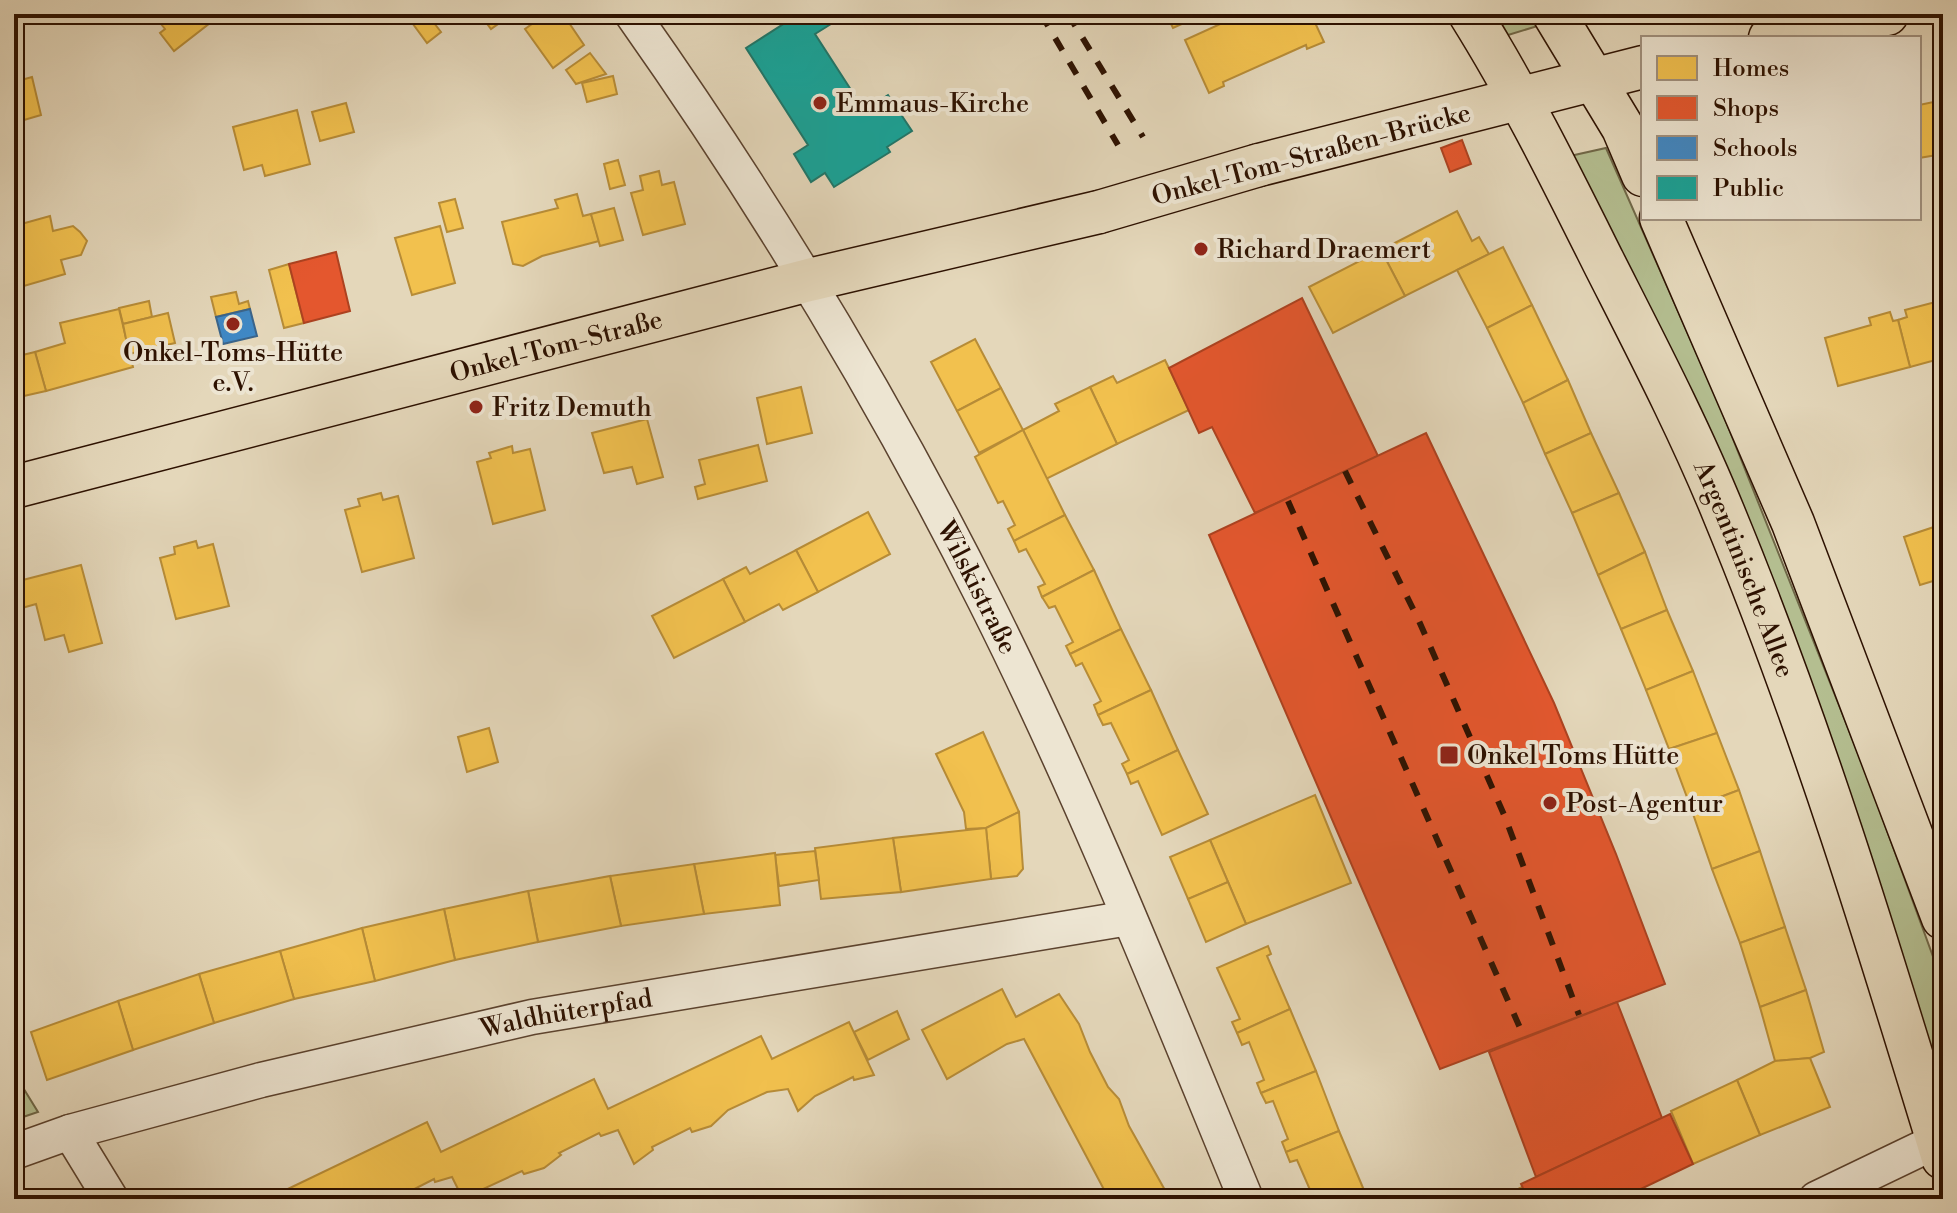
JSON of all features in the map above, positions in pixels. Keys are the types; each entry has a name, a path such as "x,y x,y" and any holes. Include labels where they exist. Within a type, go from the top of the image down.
{"main road":[{"name":"Argentinische Allee","path":"1470,14 1522,98 1656,365 1750,578 1864,897 1941,1145"},
{"path":"1554,14 1623,128 1641,170"},
{"path":"1775,36 1818,20 1887,14"},
{"path":"1522,98 1641,67"},
{"name":"Onkel-Tom-Straßen-Brücke","path":"1099,212 1259,165 1522,98"},
{"name":"Onkel-Tom-Straße","path":"14,487 809,280 1099,212"},
{"path":"1662,220 1793,523 1943,918"}],"street":[{"name":"Wilskistraße","path":"632,14 809,280 916,468 986,603 1129,918 1246,1199"},
{"name":"Waldhüterpfad","path":"14,1152 70,1132 261,1080 532,1017 1129,918"},
{"path":"70,1132 111,1199"},
{"path":"1816,1199 1941,1145"}],"green space":[{"path":"1496,14 1534,14 1541,25 1508,35"},
{"path":"1606,148 1719,404 1866,773 1943,984 1943,1063 1936,1065 1863,833 1814,695 1570,156"},
{"path":"14,1073 38,1112 14,1120"}],"building: Homes":[{"path":"153,14 203,14 210,23 174,51 160,33 165,29"},
{"path":"418,14 427,14 441,32 427,43 410,20"},
{"path":"480,14 512,14 491,29"},
{"path":"546,14 563,14 584,45 553,68 525,29"},
{"path":"1166,14 1204,14 1173,28"},
{"path":"1224,14 1311,14 1324,42 1307,49 1306,45 1223,82 1224,86 1209,93 1185,40 1227,21"},
{"path":"590,53 606,74 576,84 566,70"},
{"path":"613,76 617,94 587,102 582,83"},
{"path":"32,77 41,115 14,123 14,82"},
{"path":"1943,100 1943,154 1921,158 1921,105"},
{"path":"346,103 354,132 320,141 312,112"},
{"path":"297,110 310,164 265,176 262,165 244,170 233,127"},
{"path":"618,160 625,185 610,189 604,164"},
{"path":"659,171 662,185 674,182 685,224 643,235 631,193 643,190 640,176"},
{"path":"577,194 583,216 591,214 599,241 542,256 523,266 513,264 502,222 558,208 555,200"},
{"path":"455,199 463,228 447,232 439,203"},
{"path":"614,208 623,240 600,246 591,214"},
{"path":"1457,211 1472,241 1479,237 1489,254 1405,296 1381,250"},
{"path":"50,216 53,231 73,226 80,232 87,241 81,255 61,260 65,274 17,288 14,226"},
{"path":"440,226 455,283 412,295 395,238"},
{"path":"1503,247 1532,305 1487,328 1457,270"},
{"path":"1381,250 1405,296 1333,333 1309,287"},
{"path":"289,264 304,323 284,328 269,270"},
{"path":"236,292 239,304 248,301 250,309 216,317 211,297"},
{"path":"1943,300 1943,358 1910,367 1898,320 1907,317 1905,310"},
{"path":"149,301 152,317 123,324 119,308"},
{"path":"1532,305 1568,380 1523,403 1487,328"},
{"path":"119,309 133,367 46,391 35,352 65,343 60,323"},
{"path":"1890,312 1893,321 1898,320 1910,367 1838,386 1825,338 1871,325 1869,318"},
{"path":"168,313 175,343 129,354 123,324"},
{"path":"975,339 1001,388 957,411 931,362"},
{"path":"35,352 46,391 15,398 14,357"},
{"path":"1165,360 1189,410 1117,444 1090,387 1113,376 1117,383"},
{"path":"1568,380 1591,433 1545,454 1523,403"},
{"path":"801,387 812,433 767,444 757,398"},
{"path":"1090,387 1117,444 1046,479 1023,430 1059,411 1055,404"},
{"path":"1001,388 1023,430 979,453 957,411"},
{"path":"647,419 663,477 637,484 632,467 604,473 592,433"},
{"path":"1023,430 1065,515 1014,541 1008,529 1015,525 1003,501 998,503 975,457"},
{"path":"1591,433 1619,493 1572,513 1545,454"},
{"path":"758,445 767,481 698,499 695,487 705,484 699,460"},
{"path":"512,446 513,453 530,449 545,510 493,524 477,462 491,458 489,453"},
{"path":"381,493 383,500 398,496 414,558 362,572 345,510 360,506 358,499"},
{"path":"1619,493 1645,552 1598,575 1572,513"},
{"path":"868,512 890,554 818,592 796,550"},
{"path":"1065,515 1094,570 1042,597 1038,587 1045,584 1026,549 1019,552 1014,541"},
{"path":"1943,524 1943,578 1920,585 1904,537"},
{"path":"196,541 198,548 213,544 229,606 176,619 160,558 175,554 174,547"},
{"path":"796,550 818,592 783,610 779,604 745,622 723,579 746,567 750,574"},
{"path":"1645,552 1667,610 1621,629 1598,575"},
{"path":"81,565 102,643 69,652 64,635 45,640 36,604 22,608 15,582"},
{"path":"1094,570 1121,629 1070,654 1066,646 1073,642 1055,606 1049,608 1042,597"},
{"path":"723,579 745,622 674,658 652,616"},
{"path":"1667,610 1693,671 1646,690 1621,629"},
{"path":"1121,629 1151,690 1098,715 1094,705 1101,701 1082,663 1076,666 1070,654"},
{"path":"1693,671 1717,733 1669,749 1646,690"},
{"path":"1151,690 1178,750 1127,774 1122,764 1129,760 1111,723 1103,725 1098,715"},
{"path":"489,728 498,762 467,772 458,737"},
{"path":"983,732 1019,812 986,828 966,829 964,812 936,754"},
{"path":"1717,733 1739,790 1691,808 1669,749"},
{"path":"1178,750 1208,814 1162,835 1138,781 1131,784 1127,774"},
{"path":"1739,790 1760,851 1712,869 1691,808"},
{"path":"1315,795 1351,883 1246,924 1210,840"},
{"path":"1019,812 1023,869 1017,876 991,879 986,828"},
{"path":"986,828 991,879 901,892 893,838"},
{"path":"893,838 901,892 821,899 815,848"},
{"path":"1210,840 1228,882 1188,899 1170,857"},
{"path":"815,851 819,880 779,886 775,855"},
{"path":"1760,851 1785,927 1740,943 1712,869"},
{"path":"775,853 780,905 704,914 694,864"},
{"path":"694,864 704,914 621,926 610,876"},
{"path":"610,876 621,926 538,942 528,891"},
{"path":"1228,882 1246,924 1206,942 1188,899"},
{"path":"528,891 538,942 455,960 444,909"},
{"path":"444,909 455,960 375,981 362,928"},
{"path":"1785,927 1806,990 1760,1007 1740,943"},
{"path":"362,928 375,981 294,999 280,951"},
{"path":"1268,946 1271,954 1267,956 1290,1009 1237,1033 1232,1022 1240,1019 1217,968"},
{"path":"280,951 294,999 214,1023 199,974"},
{"path":"199,974 214,1023 133,1050 118,1001"},
{"path":"1002,989 1016,1017 1059,994 1079,1024 1108,1087 1119,1099 1129,1126 1170,1199 1109,1199 1024,1039 1007,1044 947,1079 922,1030"},
{"path":"1806,990 1824,1052 1810,1058 1775,1061 1760,1007"},
{"path":"118,1001 133,1050 47,1080 31,1032"},
{"path":"1290,1009 1316,1071 1261,1093 1257,1083 1264,1080 1249,1042 1242,1045 1237,1033"},
{"path":"897,1011 909,1039 868,1060 854,1032"},
{"path":"849,1022 874,1075 854,1080 853,1077 815,1096 798,1111 788,1089 767,1092 728,1110 711,1126 692,1132 690,1128 652,1147 653,1150 634,1164 618,1130 601,1136 599,1133 559,1153 561,1155 544,1168 524,1174 522,1171 483,1189 474,1199 463,1199 452,1177 435,1182 434,1179 395,1199 267,1199 427,1122 441,1152 594,1079 608,1109 761,1036 772,1059"},
{"path":"1810,1058 1830,1107 1760,1135 1737,1080 1775,1061"},
{"path":"1316,1071 1339,1131 1286,1152 1282,1142 1288,1139 1273,1101 1266,1103 1261,1093"},
{"path":"1737,1080 1760,1135 1693,1164 1671,1111"},
{"path":"1339,1131 1366,1195 1354,1199 1314,1199 1297,1160 1290,1162 1286,1152"},
{"path":"1522,1187 1528,1199 1497,1199"}],"building: Shops":[{"path":"1462,140 1471,164 1450,172 1441,148"},
{"path":"336,252 350,311 304,323 289,264"},
{"path":"1302,298 1378,456 1255,513 1212,427 1199,433 1169,368"},
{"path":"1426,433 1554,703 1665,984 1440,1069 1209,535"},
{"path":"1617,1002 1662,1118 1536,1177 1489,1052"},
{"path":"1670,1114 1693,1164 1620,1199 1528,1199 1521,1184"}],"building: Schools":[{"path":"250,309 257,336 223,344 216,317"}],"building: Public":[{"name":"Emmaus-Kirche","path":"799,14 836,14 839,19 815,34 864,110 888,95 912,131 887,147 890,152 834,187 825,173 811,182 794,154 808,145 746,48"}],"railway":[{"path":"1041,14 1118,145"},
{"path":"1068,14 1143,137"},
{"path":"1345,471 1419,621 1505,817 1579,1015"},
{"path":"1288,501 1524,1037"}],"place":[{"name":"Emmaus-Kirche","path":"820,103"},
{"name":"Richard Draemert","path":"1201,249"},
{"name":"Onkel-Toms-Hütte e.V.","path":"233,324"},
{"name":"Fritz Demuth","path":"476,407"},
{"name":"Onkel Toms Hütte","path":"1449,755"},
{"name":"Post-Agentur","path":"1550,803"}]}
